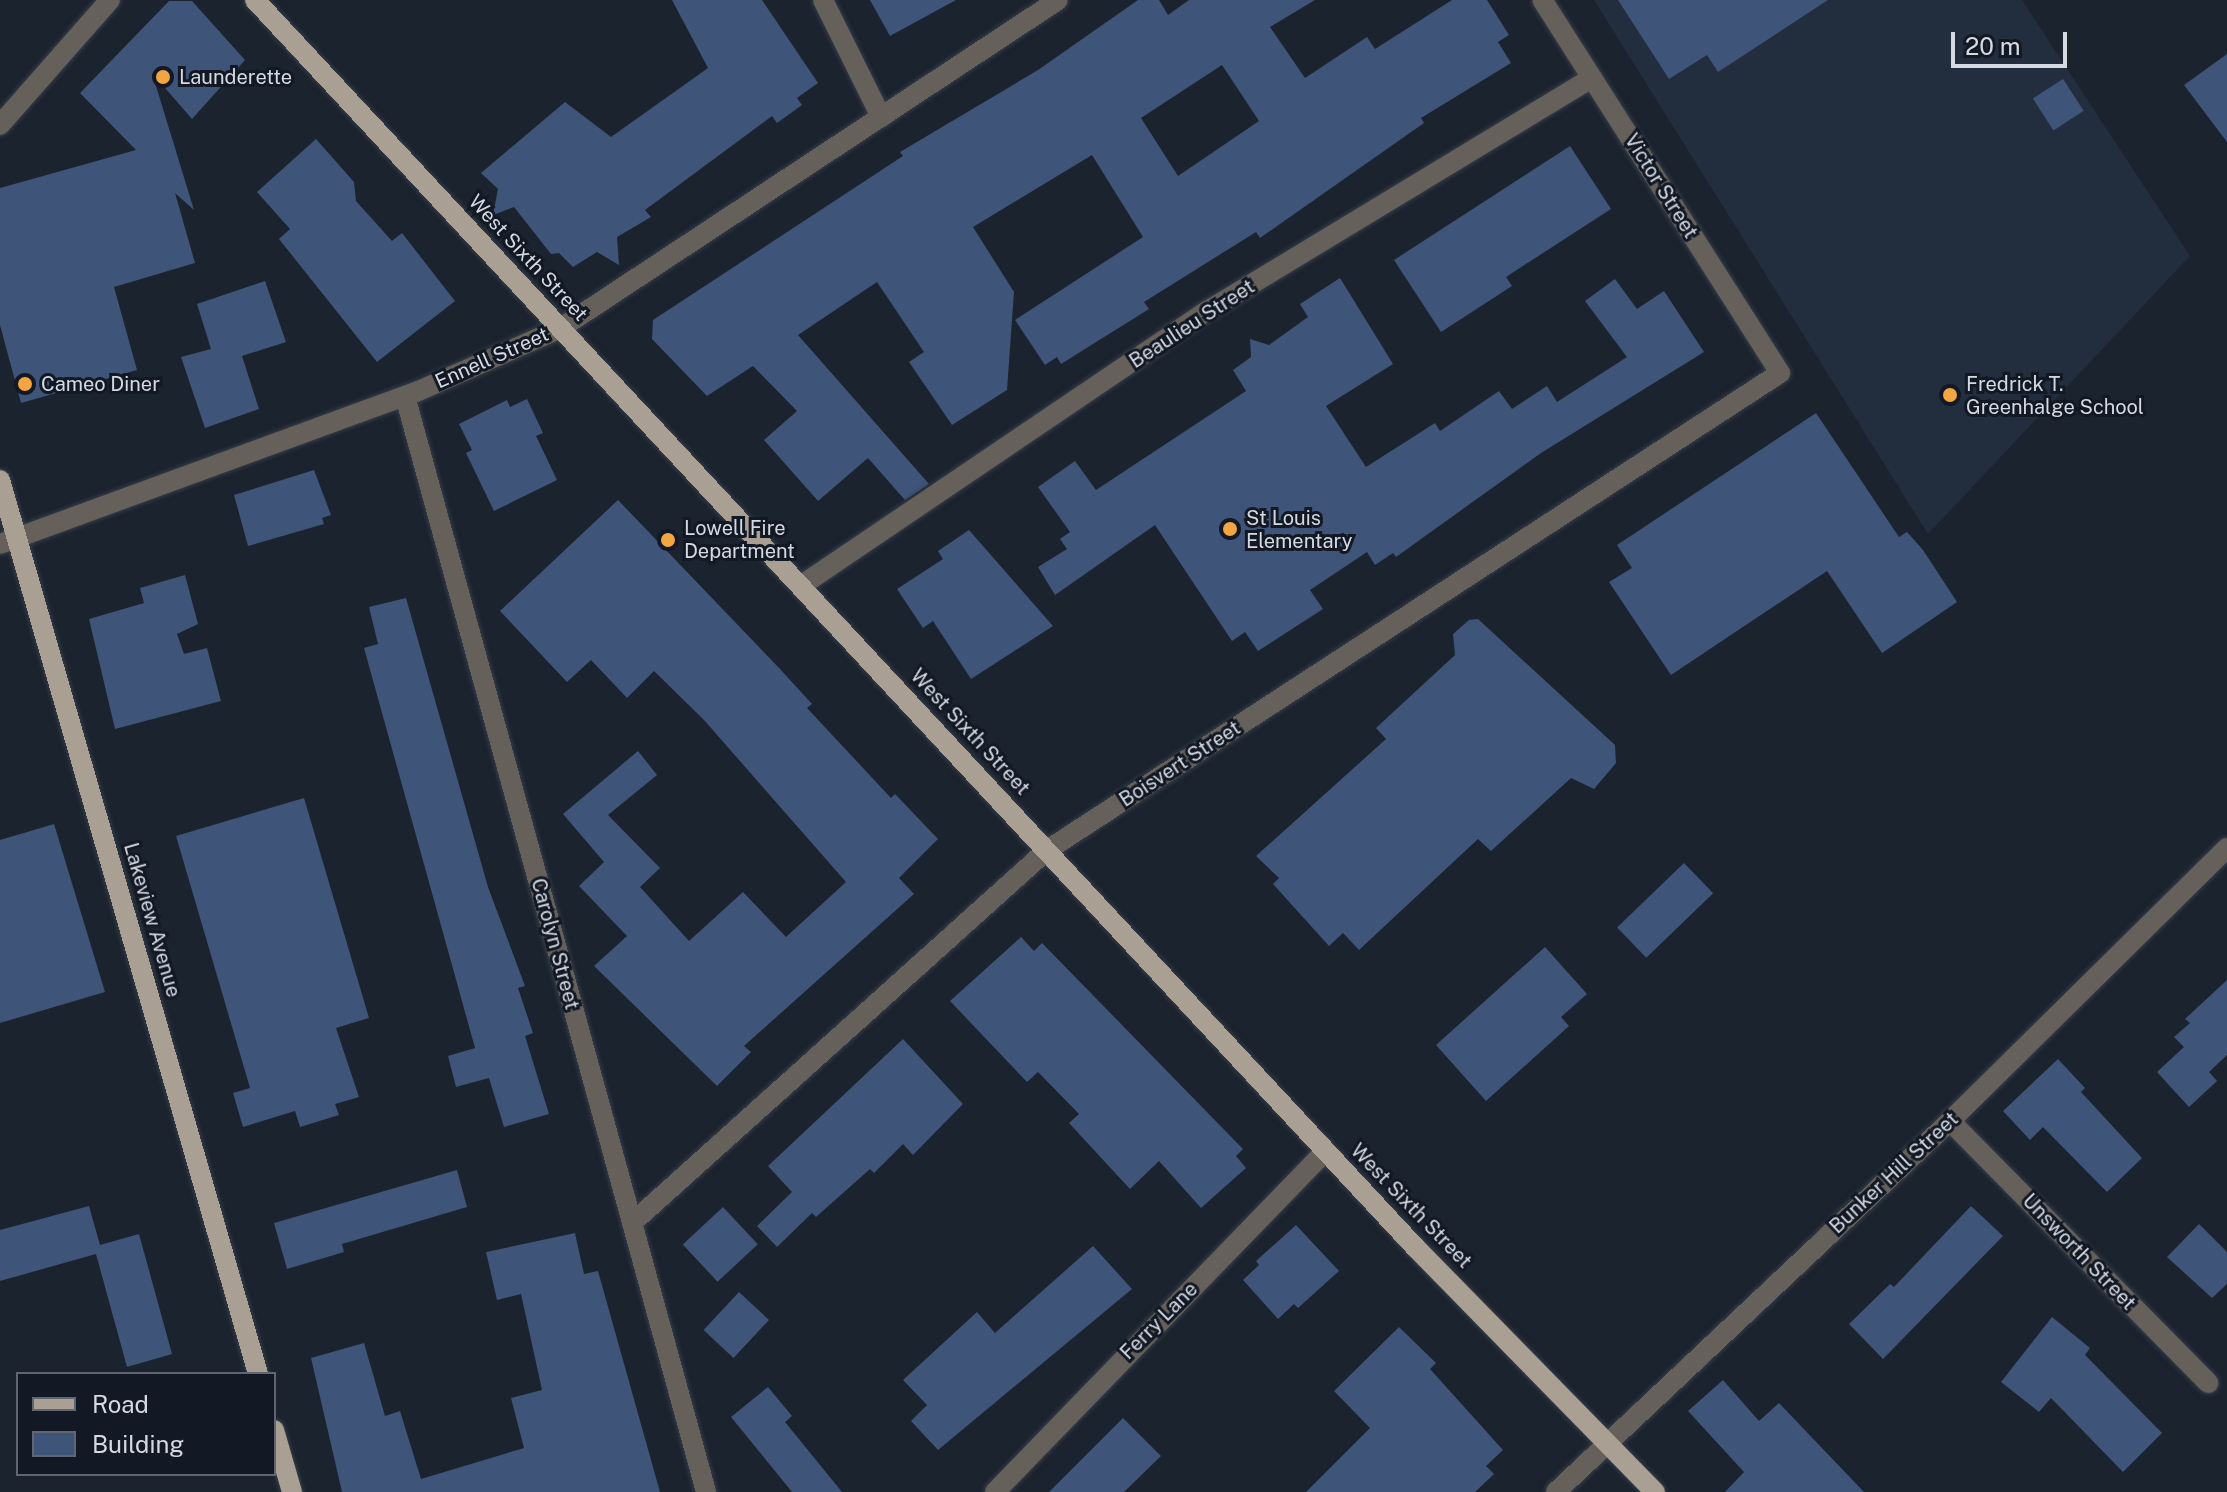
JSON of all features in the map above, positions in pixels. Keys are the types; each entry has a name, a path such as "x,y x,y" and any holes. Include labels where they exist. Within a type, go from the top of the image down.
{"main road":[{"name":"West Sixth Street","path":"255,0 1326,1151 1608,1439 1655,1492"},
{"name":"Lakeview Avenue","path":"0,480 8,542 257,1372"},
{"path":"276,1437 292,1492"}],"street":[{"path":"0,125 110,0"},
{"path":"823,0 881,117"},
{"name":"Ennell Street","path":"8,542 405,396 561,328 1058,0"},
{"name":"Victor Street","path":"1542,0 1780,373"},
{"name":"Beaulieu Street","path":"802,585 1207,311 1592,78"},
{"name":"Boisvert Street","path":"632,1223 1046,851 1780,373"},
{"name":"Carolyn Street","path":"405,396 706,1492"},
{"name":"Bunker Hill Street","path":"1556,1492 1608,1439 1950,1121 2227,848"},
{"name":"Unsworth Street","path":"1950,1121 2208,1383"},
{"name":"Ferry Lane","path":"995,1492 1326,1151"}],"shaded area":[{"name":"Fredrick T. Greenhalge School","path":"1594,0 2022,0 2190,256 1928,534"}],"building":[{"path":"672,0 762,0 818,83 797,98 802,105 777,123 772,116 645,210 651,217 617,237 619,265 597,252 573,267 559,253 551,254 514,207 493,215 498,189 481,173 565,102 611,137 708,68"},
{"path":"870,0 956,0 890,36"},
{"path":"1138,0 1159,0 1168,15 1189,0 1315,0 1270,27 1305,78 1367,37 1375,49 1452,0 1487,0 1509,35 1498,42 1511,63 1421,118 1424,123 1260,238 1256,232 1144,302 1149,309 1061,364 1057,357 1045,365 1015,320 1143,237 1092,155 973,227 1014,292 1007,390 952,425 909,362 924,352 877,282 798,335 929,484 905,500 868,458 818,501 764,440 797,411 753,366 707,396 652,339 653,320 903,156 900,152 1038,70","holes":["1222,65 1259,121 1178,176 1141,118"]},
{"path":"1618,0 1828,0 1718,72 1707,55 1669,79"},
{"path":"169,1 192,1 245,60 192,119 152,73 194,210 175,193 195,263 114,287 137,370 21,403 0,325 0,188 136,150 80,93"},
{"path":"2227,54 2227,142 2184,85"},
{"path":"2063,79 2084,111 2054,130 2033,99"},
{"path":"316,139 354,182 356,201 392,241 402,233 455,301 377,362 279,239 290,229 257,192"},
{"path":"1570,146 1611,209 1506,277 1512,286 1441,332 1394,260"},
{"path":"1340,278 1393,364 1326,406 1366,467 1435,423 1440,431 1499,391 1512,409 1547,386 1557,402 1627,357 1585,301 1615,279 1637,309 1664,291 1704,352 1541,453 1396,557 1393,553 1375,565 1367,552 1310,590 1323,609 1258,651 1245,632 1232,641 1155,525 1055,595 1038,567 1067,549 1060,539 1070,532 1038,487 1075,461 1096,490 1246,391 1233,370 1251,357 1250,339 1269,345 1308,317 1300,304"},
{"path":"265,281 286,342 242,356 259,409 205,428 181,357 211,349 197,304"},
{"path":"527,399 543,433 536,436 557,480 494,511 466,453 472,450 459,424 507,400 510,407"},
{"path":"1816,413 1899,537 1907,532 1923,550 1957,602 1882,653 1827,571 1671,675 1609,582 1632,568 1617,545"},
{"path":"314,470 331,515 322,518 324,524 248,546 234,495"},
{"path":"618,500 780,669 812,704 807,708 891,798 895,794 938,839 899,878 914,894 744,1046 751,1052 717,1086 594,966 627,936 579,886 604,862 563,814 638,751 657,775 608,815 660,868 640,887 689,941 743,892 786,937 846,882 704,720 654,671 627,698 591,660 567,682 500,611"},
{"path":"969,530 1053,626 971,679 933,621 923,628 897,589 943,559 938,551"},
{"path":"185,575 198,624 177,634 184,654 207,648 221,701 115,729 89,619 144,603 140,588"},
{"path":"406,598 488,887 525,986 518,988 533,1033 525,1036 549,1114 504,1127 489,1078 456,1087 448,1056 475,1048 364,648 378,644 369,607"},
{"path":"1478,619 1615,745 1616,763 1594,789 1571,778 1491,851 1478,839 1359,950 1343,933 1329,946 1273,884 1279,878 1256,856 1386,739 1376,728 1455,655 1453,634 1469,620"},
{"path":"304,798 369,1018 336,1028 359,1097 335,1104 339,1115 300,1127 295,1111 243,1127 233,1093 250,1088 176,836"},
{"path":"54,824 105,992 0,1023 0,840"},
{"path":"1684,863 1713,893 1646,958 1617,928"},
{"path":"1021,937 1034,951 1042,943 1243,1149 1236,1156 1246,1168 1201,1208 1159,1161 1130,1189 1069,1123 1079,1114 1038,1072 1027,1082 950,1001"},
{"path":"1545,947 1587,994 1561,1017 1569,1026 1486,1101 1436,1045"},
{"path":"2227,980 2227,1055 2209,1072 2217,1081 2189,1107 2157,1072 2184,1047 2174,1037 2190,1023 2185,1019"},
{"path":"903,1039 963,1104 913,1155 903,1144 874,1173 870,1169 816,1217 812,1213 777,1247 757,1226 792,1192 768,1166"},
{"path":"2058,1059 2085,1088 2081,1092 2142,1158 2107,1192 2043,1127 2030,1140 2003,1111"},
{"path":"457,1170 467,1207 342,1244 344,1252 287,1269 274,1223"},
{"path":"89,1206 100,1245 139,1234 172,1354 127,1367 96,1254 0,1281 0,1230"},
{"path":"1971,1206 2003,1236 1883,1359 1849,1324 1890,1284 1894,1287"},
{"path":"723,1207 758,1244 718,1282 683,1245"},
{"path":"2199,1224 2227,1252 2227,1284 2212,1298 2167,1257"},
{"path":"1296,1225 1339,1271 1298,1308 1294,1304 1278,1319 1243,1280 1259,1265 1256,1261"},
{"path":"575,1233 584,1274 598,1271 660,1492 342,1492 311,1358 364,1343 385,1416 400,1411 421,1479 524,1448 511,1398 542,1390 521,1294 497,1300 486,1252"},
{"path":"1093,1246 1132,1289 938,1450 911,1421 927,1405 903,1380 977,1312 995,1333"},
{"path":"739,1292 769,1320 734,1358 704,1330"},
{"path":"2052,1317 2090,1348 2085,1355 2162,1433 2123,1472 2051,1398 2039,1412 2001,1382"},
{"path":"1399,1327 1436,1363 1430,1369 1503,1450 1486,1466 1494,1474 1475,1492 1306,1492 1370,1428 1334,1391"},
{"path":"1723,1380 1759,1421 1779,1403 1864,1492 1725,1492 1744,1472 1688,1411"},
{"path":"768,1387 792,1416 785,1422 842,1492 792,1492 731,1417"},
{"path":"1123,1418 1161,1456 1124,1492 1049,1492"}],"place":[{"name":"Launderette","path":"163,77"},
{"name":"Cameo Diner","path":"25,384"},
{"name":"Fredrick T. Greenhalge School","path":"1950,395"},
{"name":"St Louis Elementary","path":"1230,529"},
{"name":"Lowell Fire Department","path":"668,540"}]}
